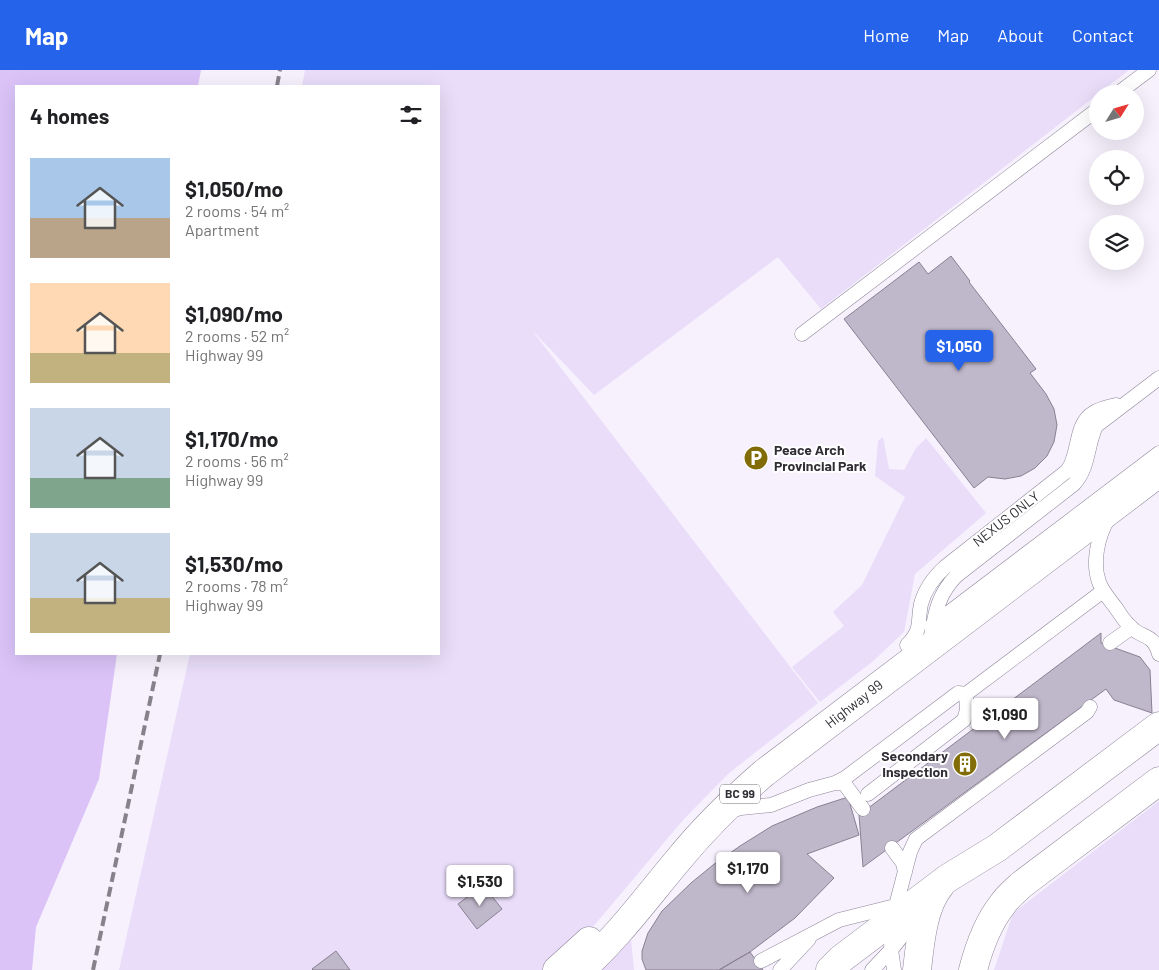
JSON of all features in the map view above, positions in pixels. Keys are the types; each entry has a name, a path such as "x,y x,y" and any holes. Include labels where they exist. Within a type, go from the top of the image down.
{"highway":[{"name":"Highway 99","path":"581,970 624,927 713,820 764,773 916,642 1118,504 1159,473"},
{"name":"BC 99","path":"558,970 593,937 625,901 680,832 719,790 818,712 916,642"},
{"path":"831,966 894,914 936,889 997,848 1159,726"},
{"path":"974,970 980,946 1001,905 1021,884 1159,780"},
{"path":"916,965 928,909 936,889"}],"lane":[{"path":"1129,85 1149,70"},
{"path":"802,334 1089,116"},
{"path":"916,642 947,586 956,576 1074,484 1083,472 1092,434 1096,426 1159,378"},
{"name":"NEXUS ONLY","path":"916,642 920,626 922,602 932,580 945,567 1067,471 1073,462 1081,430 1087,417 1100,409 1116,405"},
{"path":"916,642 1159,453"},
{"path":"1118,504 1107,519 1099,540 1096,574 1099,584 1131,628 1155,634 1159,654"},
{"path":"713,820 721,814 734,809 771,805 845,778 958,693 966,694 1103,590"},
{"path":"1110,643 1131,628"},
{"path":"868,794 964,720 967,710 966,694"},
{"path":"894,970 891,950 894,914 910,852 916,840 1086,712 1090,707"},
{"path":"835,783 843,783 863,809"},
{"path":"892,848 903,863 905,872"},
{"path":"872,970 891,950 936,889"},
{"path":"761,961 839,920 894,914"},
{"path":"780,970 821,928"}],"shaded area":[{"path":"0,70 201,70 198,85 15,85 15,655 117,655 99,779 36,927 32,970 0,970"},
{"path":"305,70 1129,70 1110,85 1089,85 1089,101 821,309 778,257 594,395 531,329 818,703 728,774 683,820 592,928 568,951 543,970 119,970 190,655 440,655 440,85 302,85"},
{"path":"883,437 889,469 904,470 916,448 926,438 986,513 915,574 904,632 872,662 820,702 792,667 844,626 833,612 862,585 905,497 875,476 878,441"},
{"path":"1159,801 1159,970 994,970 1013,913"},
{"path":"631,939 634,970 601,970"}],"building":[{"path":"951,256 1036,369 1030,373 1046,394 1054,409 1057,425 1054,442 1047,456 1035,468 1021,476 1005,479 988,477 974,488 844,319 919,262 928,274"},
{"name":"Secondary Inspection","path":"1101,633 1101,643 1140,657 1150,670 1152,713 1114,700 1106,689 863,867 859,815"},
{"path":"848,797 859,835 807,854 834,878 795,918 750,952 719,970 646,970 642,959 642,951 648,933 662,911 691,883 740,846 772,826 817,807"},
{"path":"483,885 502,909 477,929 458,904"},
{"path":"336,951 350,970 312,969"},
{"path":"750,952 763,970 719,970 734,961"}],"railway":[{"path":"277,85 280,70"},
{"path":"93,970 160,655"}],"place":[{"name":"Peace Arch Provincial Park","path":"756,458"},
{"name":"Secondary Inspection","path":"965,764"}]}
